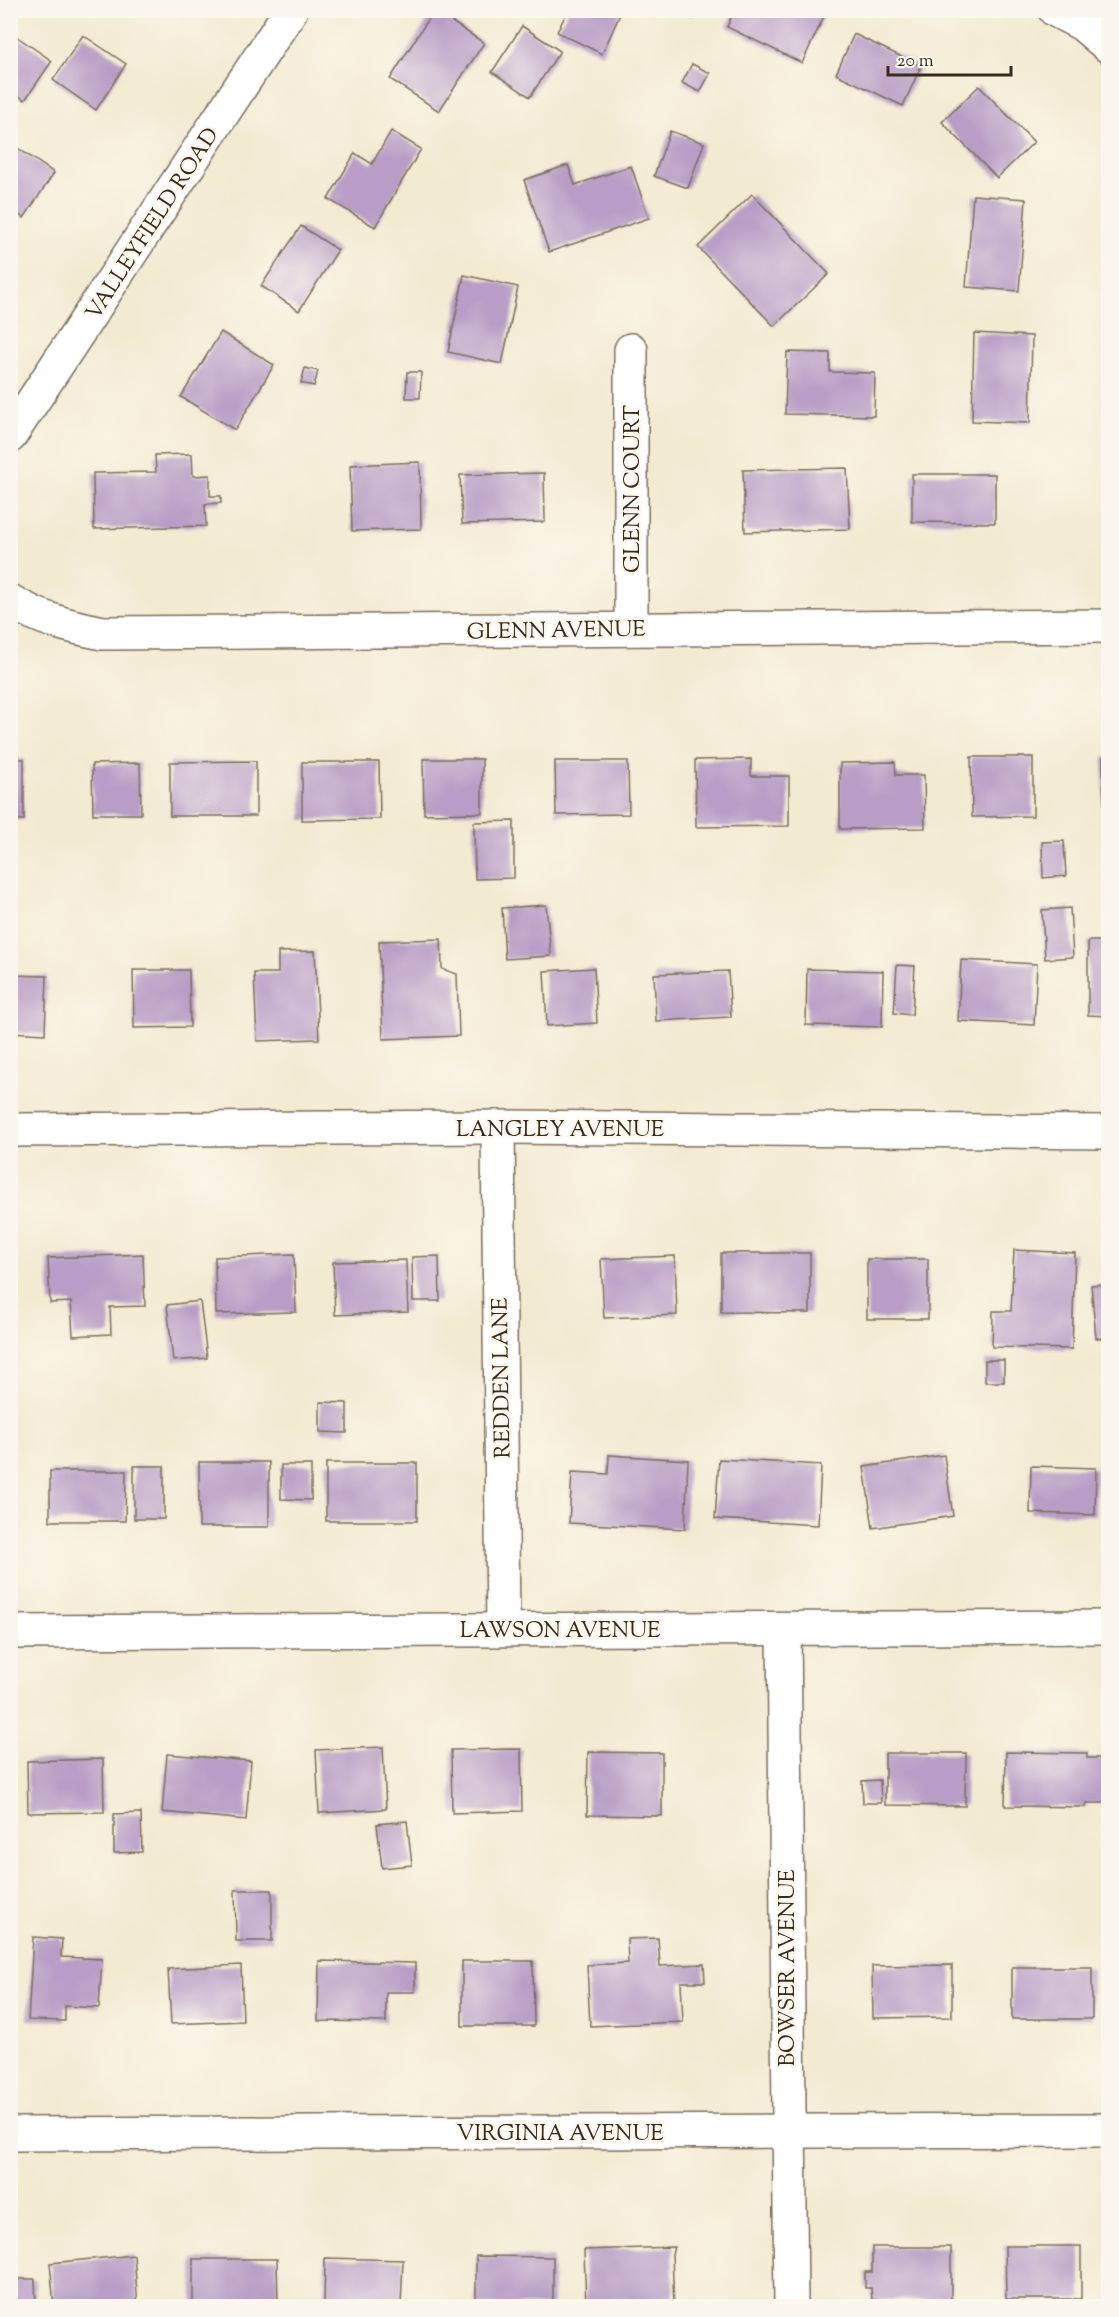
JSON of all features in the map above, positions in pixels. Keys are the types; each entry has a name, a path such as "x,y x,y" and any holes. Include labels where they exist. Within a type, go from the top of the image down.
{"street":[{"name":"VALLEYFIELD ROAD","path":"10,436 291,10"},
{"path":"1055,10 1082,24 1108,46"},
{"name":"GLENN COURT","path":"631,350 631,628"},
{"name":"GLENN AVENUE","path":"10,601 33,614 64,626 103,633 1108,626"},
{"name":"LANGLEY AVENUE","path":"10,1130 498,1126 1108,1132"},
{"name":"REDDEN LANE","path":"498,1126 503,1629"},
{"name":"LAWSON AVENUE","path":"10,1632 1108,1627"},
{"name":"BOWSER AVENUE","path":"784,1629 791,2307"},
{"name":"VIRGINIA AVENUE","path":"10,2134 1108,2130"}],"building":[{"path":"434,10 484,43 439,111 390,79"},
{"path":"568,10 622,10 602,54 557,32"},
{"path":"679,10 695,10 692,16"},
{"path":"734,10 822,10 826,12 802,63 727,27"},
{"path":"522,26 560,51 530,97 492,72"},
{"path":"10,32 52,61 25,100 10,90"},
{"path":"854,34 921,66 903,106 836,74"},
{"path":"83,35 126,64 96,110 53,80"},
{"path":"692,64 710,73 700,92 682,83"},
{"path":"979,86 1034,142 997,178 942,122"},
{"path":"391,131 421,149 375,227 328,199 355,153 372,164"},
{"path":"670,131 704,143 688,188 654,176"},
{"path":"12,144 54,173 24,218 10,209 10,147"},
{"path":"568,165 575,185 631,166 649,218 549,252 524,180"},
{"path":"752,194 829,274 774,326 698,247"},
{"path":"973,195 1026,199 1019,291 966,287"},
{"path":"301,226 338,250 299,311 261,286"},
{"path":"464,275 518,287 502,364 448,352"},
{"path":"221,332 274,365 235,430 181,397"},
{"path":"974,333 1032,336 1030,423 972,421"},
{"path":"787,352 830,353 830,372 875,373 874,416 785,414"},
{"path":"305,368 318,371 314,386 301,383"},
{"path":"407,372 421,372 420,398 406,398"},
{"path":"192,454 193,476 210,475 210,496 221,496 221,503 205,504 206,526 94,529 93,473 156,472 155,455"},
{"path":"420,462 421,529 352,531 350,465"},
{"path":"847,468 850,529 745,532 743,470"},
{"path":"544,473 545,522 462,524 460,475"},
{"path":"912,474 995,474 995,523 912,522"},
{"path":"971,757 1033,757 1033,816 972,817"},
{"path":"1103,757 1108,757 1108,820 1104,820"},
{"path":"10,759 24,759 24,820 10,820"},
{"path":"423,759 482,759 482,813 424,814"},
{"path":"751,759 751,776 789,776 789,826 696,827 695,760"},
{"path":"256,761 256,816 170,816 170,762"},
{"path":"555,761 628,761 629,814 556,815"},
{"path":"302,762 379,762 380,819 302,820"},
{"path":"895,762 896,775 924,775 925,828 840,829 840,763"},
{"path":"140,763 141,814 93,814 92,764"},
{"path":"514,821 514,878 475,879 474,822"},
{"path":"1064,841 1066,876 1043,878 1042,842"},
{"path":"546,905 551,956 505,959 502,908"},
{"path":"1070,908 1073,957 1045,959 1042,910"},
{"path":"441,939 442,969 457,974 459,1036 383,1039 379,941"},
{"path":"1088,941 1108,941 1108,1016 1088,1015"},
{"path":"315,951 319,1039 257,1041 254,973 278,973 278,952"},
{"path":"961,960 1037,964 1034,1025 958,1021"},
{"path":"897,965 915,966 912,1015 894,1013"},
{"path":"594,968 597,1023 547,1026 544,971"},
{"path":"807,969 883,971 882,1027 806,1025"},
{"path":"133,970 189,970 190,1027 134,1028"},
{"path":"728,971 731,1017 656,1021 654,974"},
{"path":"10,975 47,976 45,1034 10,1032"},
{"path":"1014,1250 1075,1253 1072,1349 992,1347 993,1311 1011,1311"},
{"path":"721,1253 810,1253 810,1313 721,1312"},
{"path":"143,1254 145,1306 110,1307 111,1334 73,1336 71,1302 50,1303 48,1258"},
{"path":"294,1254 296,1312 216,1314 215,1257"},
{"path":"439,1256 440,1301 413,1301 412,1257"},
{"path":"675,1256 677,1315 604,1318 601,1259"},
{"path":"867,1259 928,1259 928,1319 867,1319"},
{"path":"406,1260 408,1312 335,1315 333,1262"},
{"path":"1108,1284 1108,1338 1096,1338 1091,1285"},
{"path":"200,1301 207,1358 173,1361 167,1305"},
{"path":"985,1360 1004,1360 1004,1382 985,1382"},
{"path":"320,1402 347,1403 347,1433 320,1432"},
{"path":"609,1455 688,1460 685,1529 569,1523 572,1472 608,1474"},
{"path":"944,1455 953,1516 873,1528 864,1467"},
{"path":"719,1459 821,1465 818,1525 715,1519"},
{"path":"199,1462 269,1462 269,1527 199,1527"},
{"path":"326,1463 417,1463 417,1521 326,1521"},
{"path":"281,1465 311,1465 311,1500 281,1499"},
{"path":"134,1466 164,1466 164,1519 134,1519"},
{"path":"1031,1466 1096,1468 1095,1515 1030,1513"},
{"path":"50,1471 126,1471 125,1521 50,1521"},
{"path":"383,1747 386,1809 319,1813 316,1750"},
{"path":"521,1749 522,1811 452,1813 451,1750"},
{"path":"588,1752 662,1753 662,1816 587,1815"},
{"path":"1006,1752 1087,1753 1087,1758 1108,1758 1108,1803 1087,1803 1086,1807 1005,1806"},
{"path":"885,1753 966,1753 965,1806 885,1805"},
{"path":"167,1754 251,1761 246,1820 162,1812"},
{"path":"103,1759 104,1812 28,1813 27,1761"},
{"path":"880,1780 881,1803 863,1803 862,1781"},
{"path":"141,1813 142,1852 114,1853 114,1814"},
{"path":"407,1821 412,1865 382,1868 377,1824"},
{"path":"235,1890 272,1890 272,1941 236,1941"},
{"path":"33,1937 62,1939 61,1957 102,1959 99,2008 65,2006 65,2021 28,2020"},
{"path":"658,1938 660,1966 704,1964 705,1982 681,1982 683,2022 590,2026 587,1965 628,1963 627,1939"},
{"path":"319,1961 415,1963 415,1992 386,1992 386,2022 318,2021"},
{"path":"462,1961 533,1961 534,2026 462,2026"},
{"path":"241,1965 243,2021 171,2024 168,1969"},
{"path":"952,1965 952,2017 873,2018 872,1966"},
{"path":"1012,1967 1092,1967 1092,2019 1012,2019"},
{"path":"1005,2246 1081,2246 1081,2299 1006,2299"},
{"path":"674,2247 672,2254 674,2306 586,2306 584,2250"},
{"path":"872,2247 951,2247 951,2300 872,2300 871,2288 865,2288 865,2272 872,2272"},
{"path":"134,2255 138,2306 54,2306 50,2263"},
{"path":"476,2256 553,2257 553,2306 476,2306"},
{"path":"325,2258 403,2260 401,2306 324,2306"},
{"path":"193,2259 277,2259 278,2306 193,2306"},
{"path":"10,2279 35,2279 36,2306 10,2306"}]}
